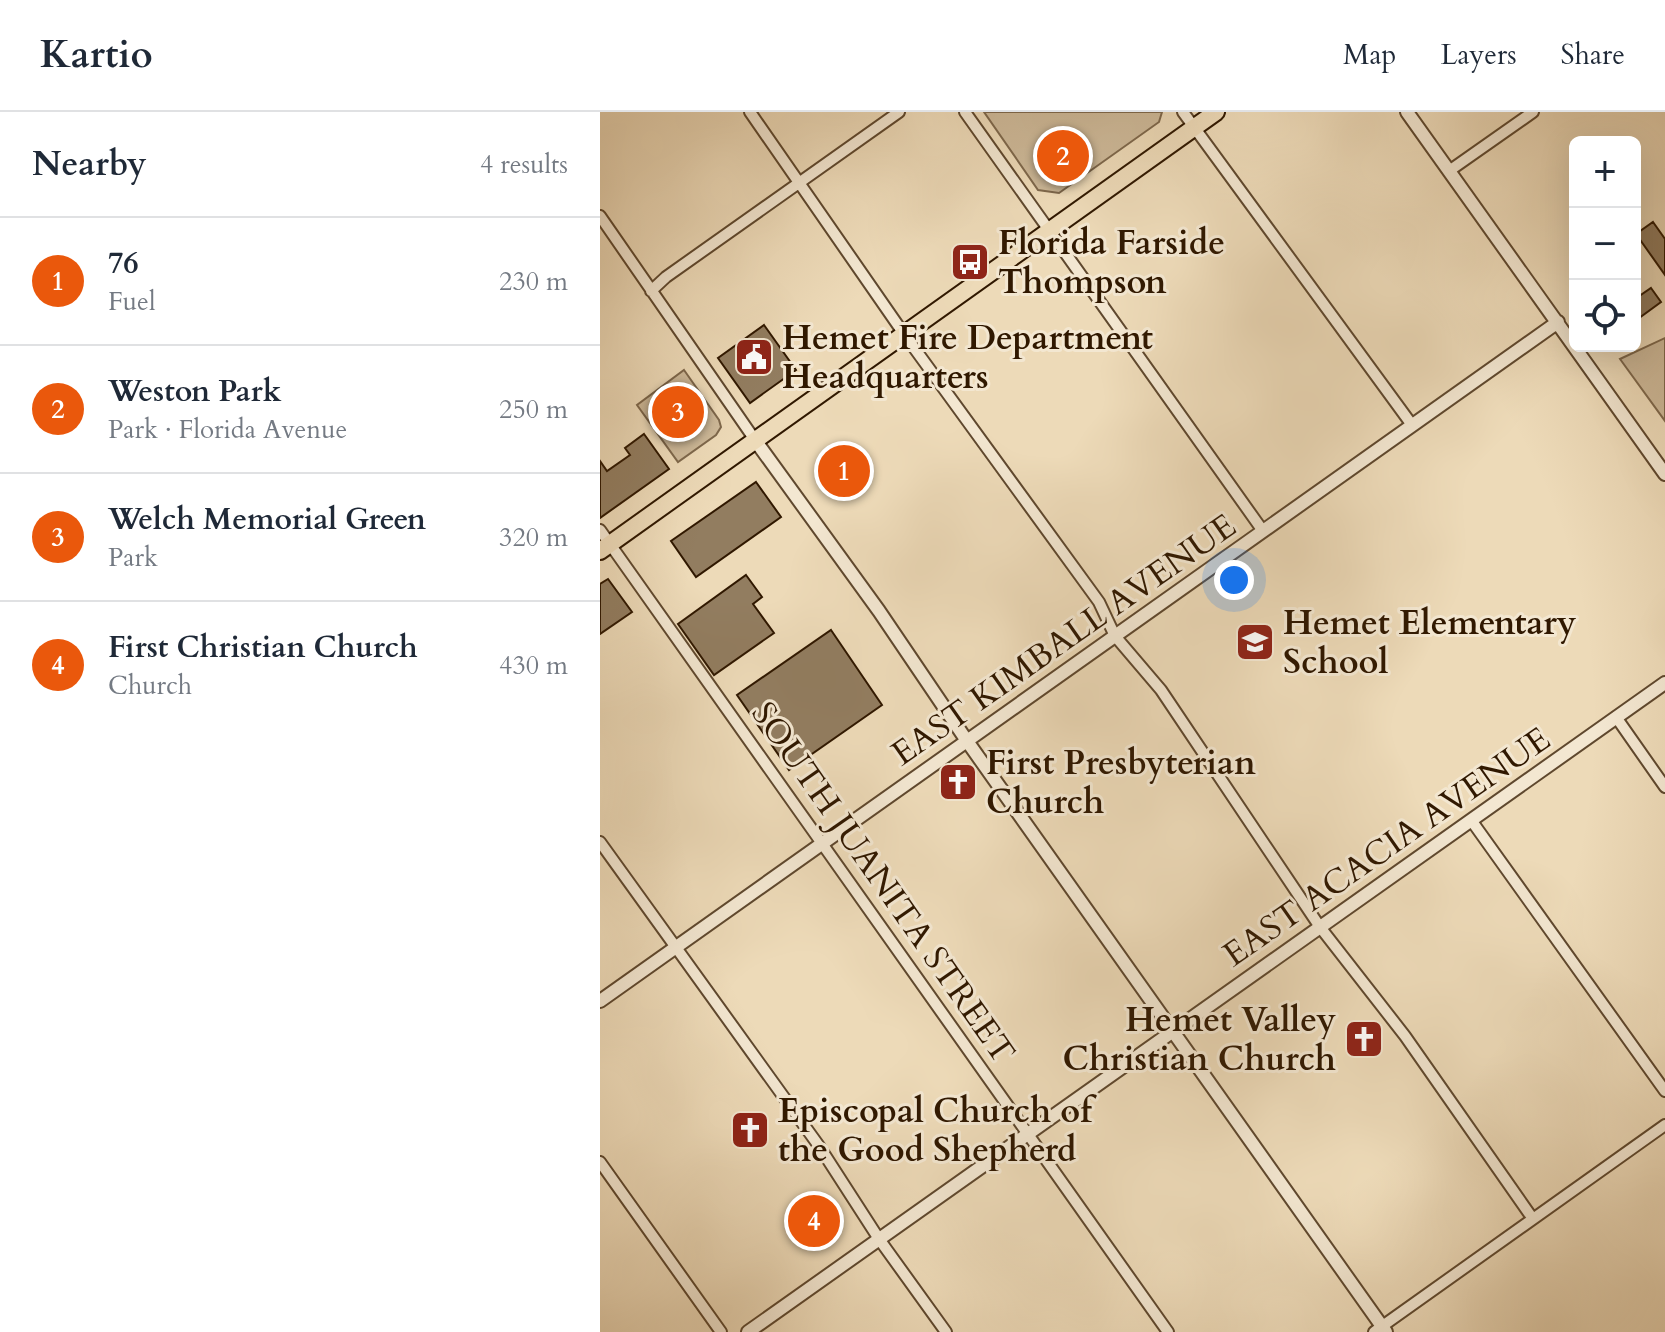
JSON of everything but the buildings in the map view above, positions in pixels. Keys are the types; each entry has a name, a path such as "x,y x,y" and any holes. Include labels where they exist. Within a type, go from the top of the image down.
{"main road":[{"path":"603,541 755,440 1216,112"}],"street":[{"path":"750,112 904,334 1099,602 1115,636 1172,705 1320,927 1405,1036 1533,1219"},
{"path":"651,291 666,277 899,112"},
{"path":"965,112 1263,531"},
{"path":"1183,112 1412,425"},
{"path":"1407,112 1665,474"},
{"path":"1449,171 1533,112"},
{"path":"600,216 1381,1330 1665,1125"},
{"name":"EAST KIMBALL AVENUE","path":"600,1001 1558,322"},
{"name":"SOUTH JUANITA STREET","path":"603,541 1168,1332"},
{"name":"EAST ACACIA AVENUE","path":"748,1332 1665,683"},
{"path":"1616,717 1665,787"},
{"path":"1471,820 1665,1091"},
{"path":"600,842 819,1146 879,1239 946,1332"},
{"path":"600,1162 721,1332"}],"shaded area":[{"path":"984,112 1162,112 1159,122 1059,193 1038,190"},
{"path":"1665,338 1665,421 1620,359 1641,352 1641,349"},
{"path":"684,370 721,427 716,435 678,462 637,405"}],"place":[{"name":"Weston Park","path":"1063,156"},
{"name":"Florida Farside Thompson","path":"970,262"},
{"name":"Hemet Fire Department Headquarters","path":"754,357"},
{"name":"Welch Memorial Green","path":"678,412"},
{"name":"76","path":"844,471"},
{"name":"Hemet Elementary School","path":"1255,642"},
{"name":"First Presbyterian Church","path":"958,782"},
{"name":"Hemet Valley Christian Church","path":"1364,1039"},
{"name":"Episcopal Church of the Good Shepherd","path":"750,1130"},
{"name":"First Christian Church","path":"814,1221"}]}
